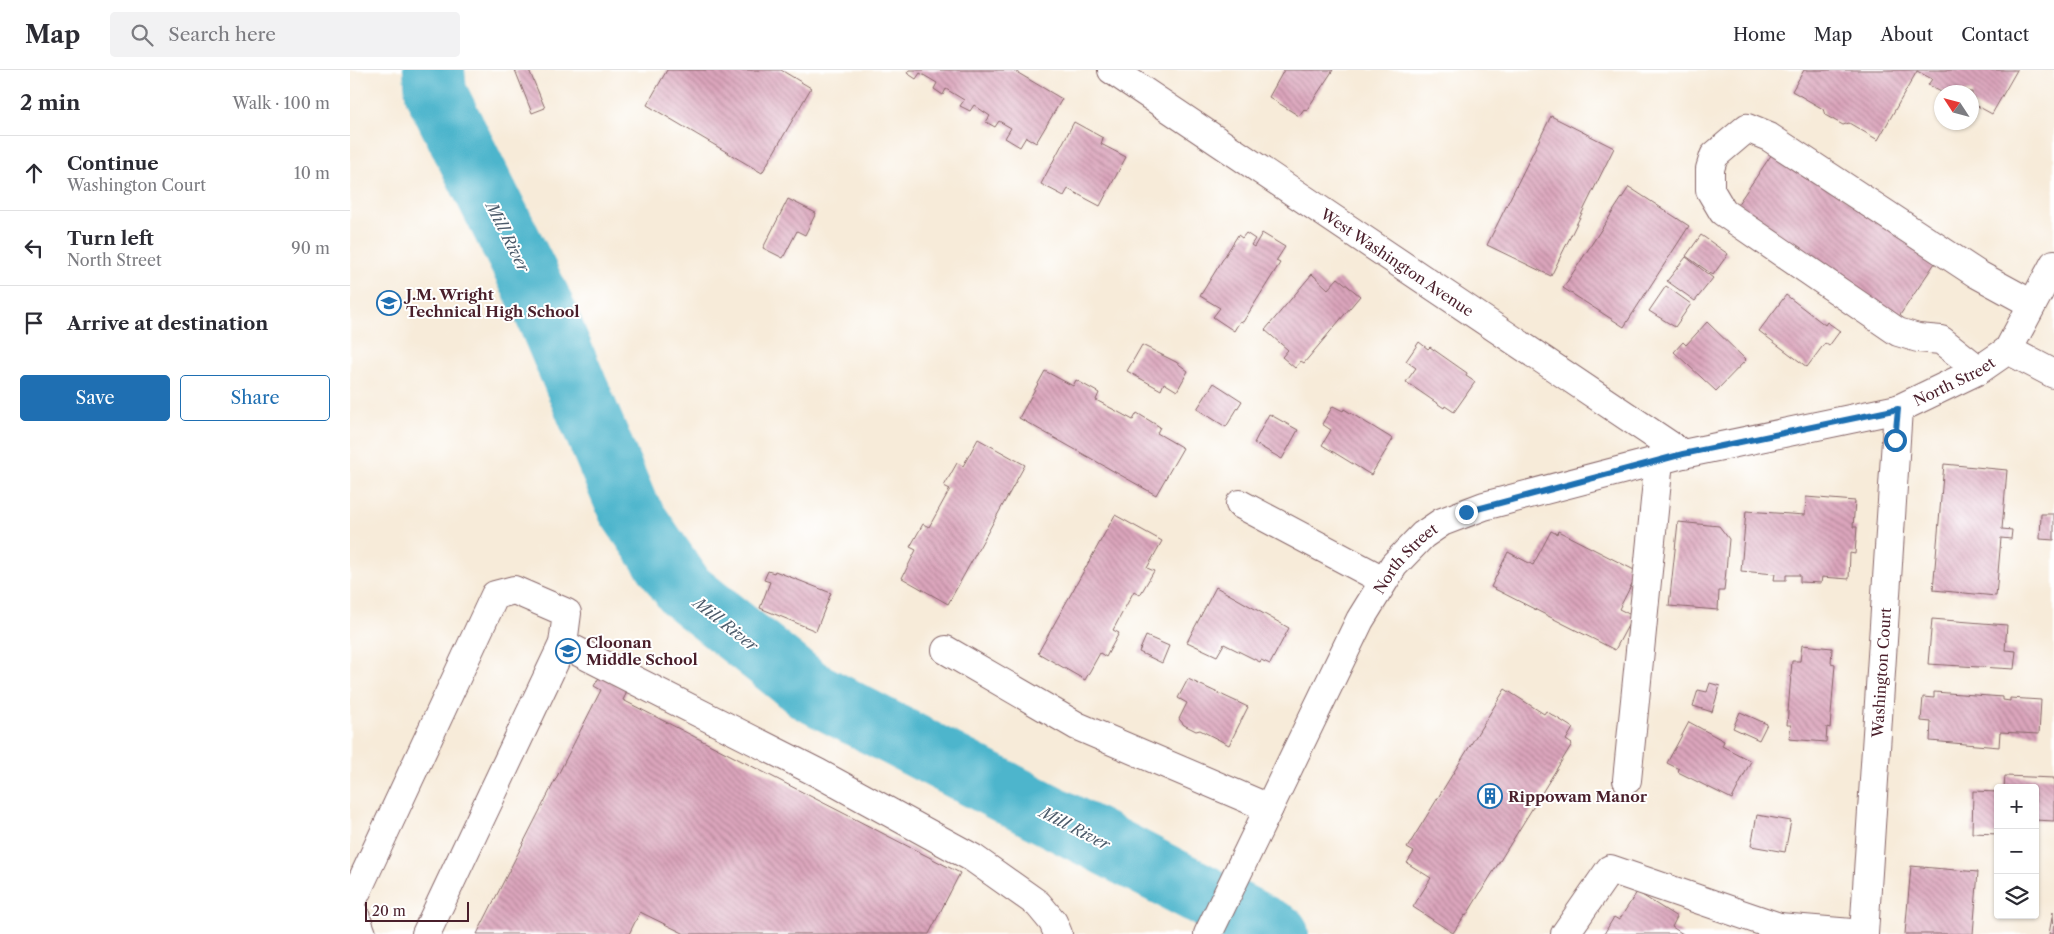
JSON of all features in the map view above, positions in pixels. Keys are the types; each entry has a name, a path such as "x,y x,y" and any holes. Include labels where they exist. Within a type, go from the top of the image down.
{"street":[{"name":"West Washington Avenue","path":"1116,71 1671,457"},
{"path":"1979,370 1941,340 1918,338 1898,332 1723,212 1710,190 1710,169 1714,156 1747,128 1769,137 1977,274 2032,304"},
{"name":"North Street","path":"1208,934 1360,620 1383,580 1407,550 1442,522 1484,506 1671,457 1898,409 1979,370 2008,350 2054,264"},
{"path":"2008,350 2054,374"},
{"name":"Washington Court","path":"1864,934 1898,409"},
{"path":"1627,780 1671,457"},
{"path":"1240,504 1383,580"},
{"path":"362,934 351,904 495,595 514,590 567,613 563,644 426,934"},
{"path":"563,644 818,773 973,858 1038,904 1053,922 1058,934"},
{"path":"946,650 1077,726 1266,812"},
{"path":"1565,934 1610,869 1779,931 1864,934"}],"building":[{"path":"515,70 529,70 545,108 532,113"},
{"path":"667,70 781,70 811,88 762,173 647,105"},
{"path":"909,70 1013,70 1062,99 1036,143 1026,137 1020,147 1005,138 1011,128 999,121 995,127 986,122 990,116 974,105 970,111 960,106 964,100 946,89 943,95 934,89 937,83 920,73 916,79 907,73"},
{"path":"1284,70 1333,70 1306,111 1304,109 1299,116 1269,97"},
{"path":"1804,70 2017,70 1992,114 1979,107 1979,85 1934,85 1934,88 1928,85 1932,79 1917,71 1878,140 1849,123 1843,125 1825,115 1823,109 1792,91"},
{"path":"1551,116 1614,148 1551,276 1487,245"},
{"path":"1074,122 1103,138 1101,144 1126,157 1100,206 1068,189 1064,196 1041,184"},
{"path":"1774,151 1937,260 1896,321 1733,211"},
{"path":"1629,187 1689,226 1624,327 1563,288"},
{"path":"788,199 816,213 805,235 797,231 783,258 763,248"},
{"path":"1246,233 1255,239 1251,245 1254,247 1262,233 1285,247 1276,261 1280,263 1243,322 1240,321 1234,331 1213,317 1220,308 1200,296 1238,235 1242,238"},
{"path":"1701,235 1728,254 1713,275 1686,256"},
{"path":"1686,257 1713,278 1695,301 1667,281"},
{"path":"1312,274 1328,289 1338,278 1360,296 1304,363 1301,361 1295,368 1282,357 1288,350 1265,330"},
{"path":"1666,286 1691,304 1675,327 1649,311"},
{"path":"1786,295 1825,325 1827,322 1840,331 1829,346 1825,343 1807,367 1759,331"},
{"path":"1707,322 1746,360 1716,391 1674,352 1683,342 1686,345"},
{"path":"1419,342 1428,349 1430,347 1467,373 1466,376 1475,382 1454,412 1445,406 1444,408 1406,382 1416,368 1406,361"},
{"path":"1142,345 1176,362 1188,371 1177,391 1164,383 1161,390 1127,371"},
{"path":"1045,371 1073,386 1076,380 1099,393 1096,400 1133,420 1137,413 1160,427 1157,433 1183,448 1156,495 1019,418"},
{"path":"1214,383 1242,401 1226,427 1197,409"},
{"path":"1333,406 1343,411 1344,409 1393,439 1371,475 1322,445 1331,430 1322,424"},
{"path":"1269,414 1298,430 1282,459 1254,443"},
{"path":"978,439 1025,465 948,604 902,578 916,550 910,547 923,524 929,527 950,489 944,486 957,463 963,466"},
{"path":"1944,464 2007,470 2002,529 2012,530 2011,539 2001,538 1996,596 1933,590"},
{"path":"1806,497 1855,501 1853,527 1857,527 1855,554 1850,553 1849,579 1822,577 1821,583 1800,582 1800,575 1786,575 1786,580 1774,580 1775,574 1741,571 1746,511 1805,515"},
{"path":"2041,514 2054,514 2054,540 2040,539"},
{"path":"1115,515 1162,541 1147,568 1154,571 1140,595 1134,591 1113,630 1119,633 1106,657 1100,653 1085,680 1038,653"},
{"path":"1678,522 1719,526 1729,539 1724,591 1719,591 1718,610 1669,606"},
{"path":"1551,531 1557,534 1558,531 1638,572 1619,609 1633,616 1615,650 1491,587 1508,552 1533,565"},
{"path":"768,571 774,573 775,571 831,593 816,631 760,608 770,582 764,580"},
{"path":"1216,587 1289,628 1270,664 1261,660 1260,662 1224,644 1217,656 1187,642"},
{"path":"1932,619 2007,625 2005,650 2016,651 2014,669 1928,664"},
{"path":"1146,636 1169,646 1162,663 1139,652"},
{"path":"1802,645 1832,648 1831,663 1835,664 1830,728 1827,727 1826,742 1789,739 1791,725 1787,725 1792,661 1800,661"},
{"path":"600,676 628,690 623,700 960,873 929,934 685,934 640,912 629,934 477,934 601,690 594,686"},
{"path":"1188,679 1248,707 1229,745 1200,730 1196,731 1184,725 1179,719 1187,703 1178,698"},
{"path":"1710,683 1720,686 1712,712 1693,706 1698,690 1707,692"},
{"name":"Rippowam Manor","path":"1505,689 1544,714 1546,711 1573,728 1566,740 1572,744 1466,916 1453,933 1413,907 1431,878 1407,863 1414,852 1407,848"},
{"path":"1934,692 2003,697 2003,700 2010,701 2010,698 2041,700 2039,734 2000,732 1999,747 1930,741 1931,722 1921,721 1923,697 1934,698"},
{"path":"1740,712 1767,724 1759,740 1733,728"},
{"path":"1689,722 1724,741 1722,746 1751,761 1732,799 1678,772 1679,769 1667,763"},
{"path":"2005,776 2054,778 2054,821 2039,820 2039,784 2004,784"},
{"path":"1973,791 1994,792 1994,834 1972,833"},
{"path":"1757,815 1791,821 1785,852 1751,846"},
{"path":"1911,866 1978,872 1973,934 1905,934"},
{"path":"1637,892 1677,917 1672,927 1683,934 1604,934 1614,917 1619,920"},
{"path":"2053,912 2054,934 2049,934"}],"waterway":[{"name":"Mill River","path":"434,70 436,93 540,300 628,508 685,591 810,691 1278,934"}],"place":[{"name":"J.M. Wright Technical High School","path":"389,303"},
{"name":"Cloonan Middle School","path":"568,651"},
{"name":"Rippowam Manor","path":"1490,796"}],"route":[{"path":"1466,512 1683,454 1898,409 1895,440"}]}
